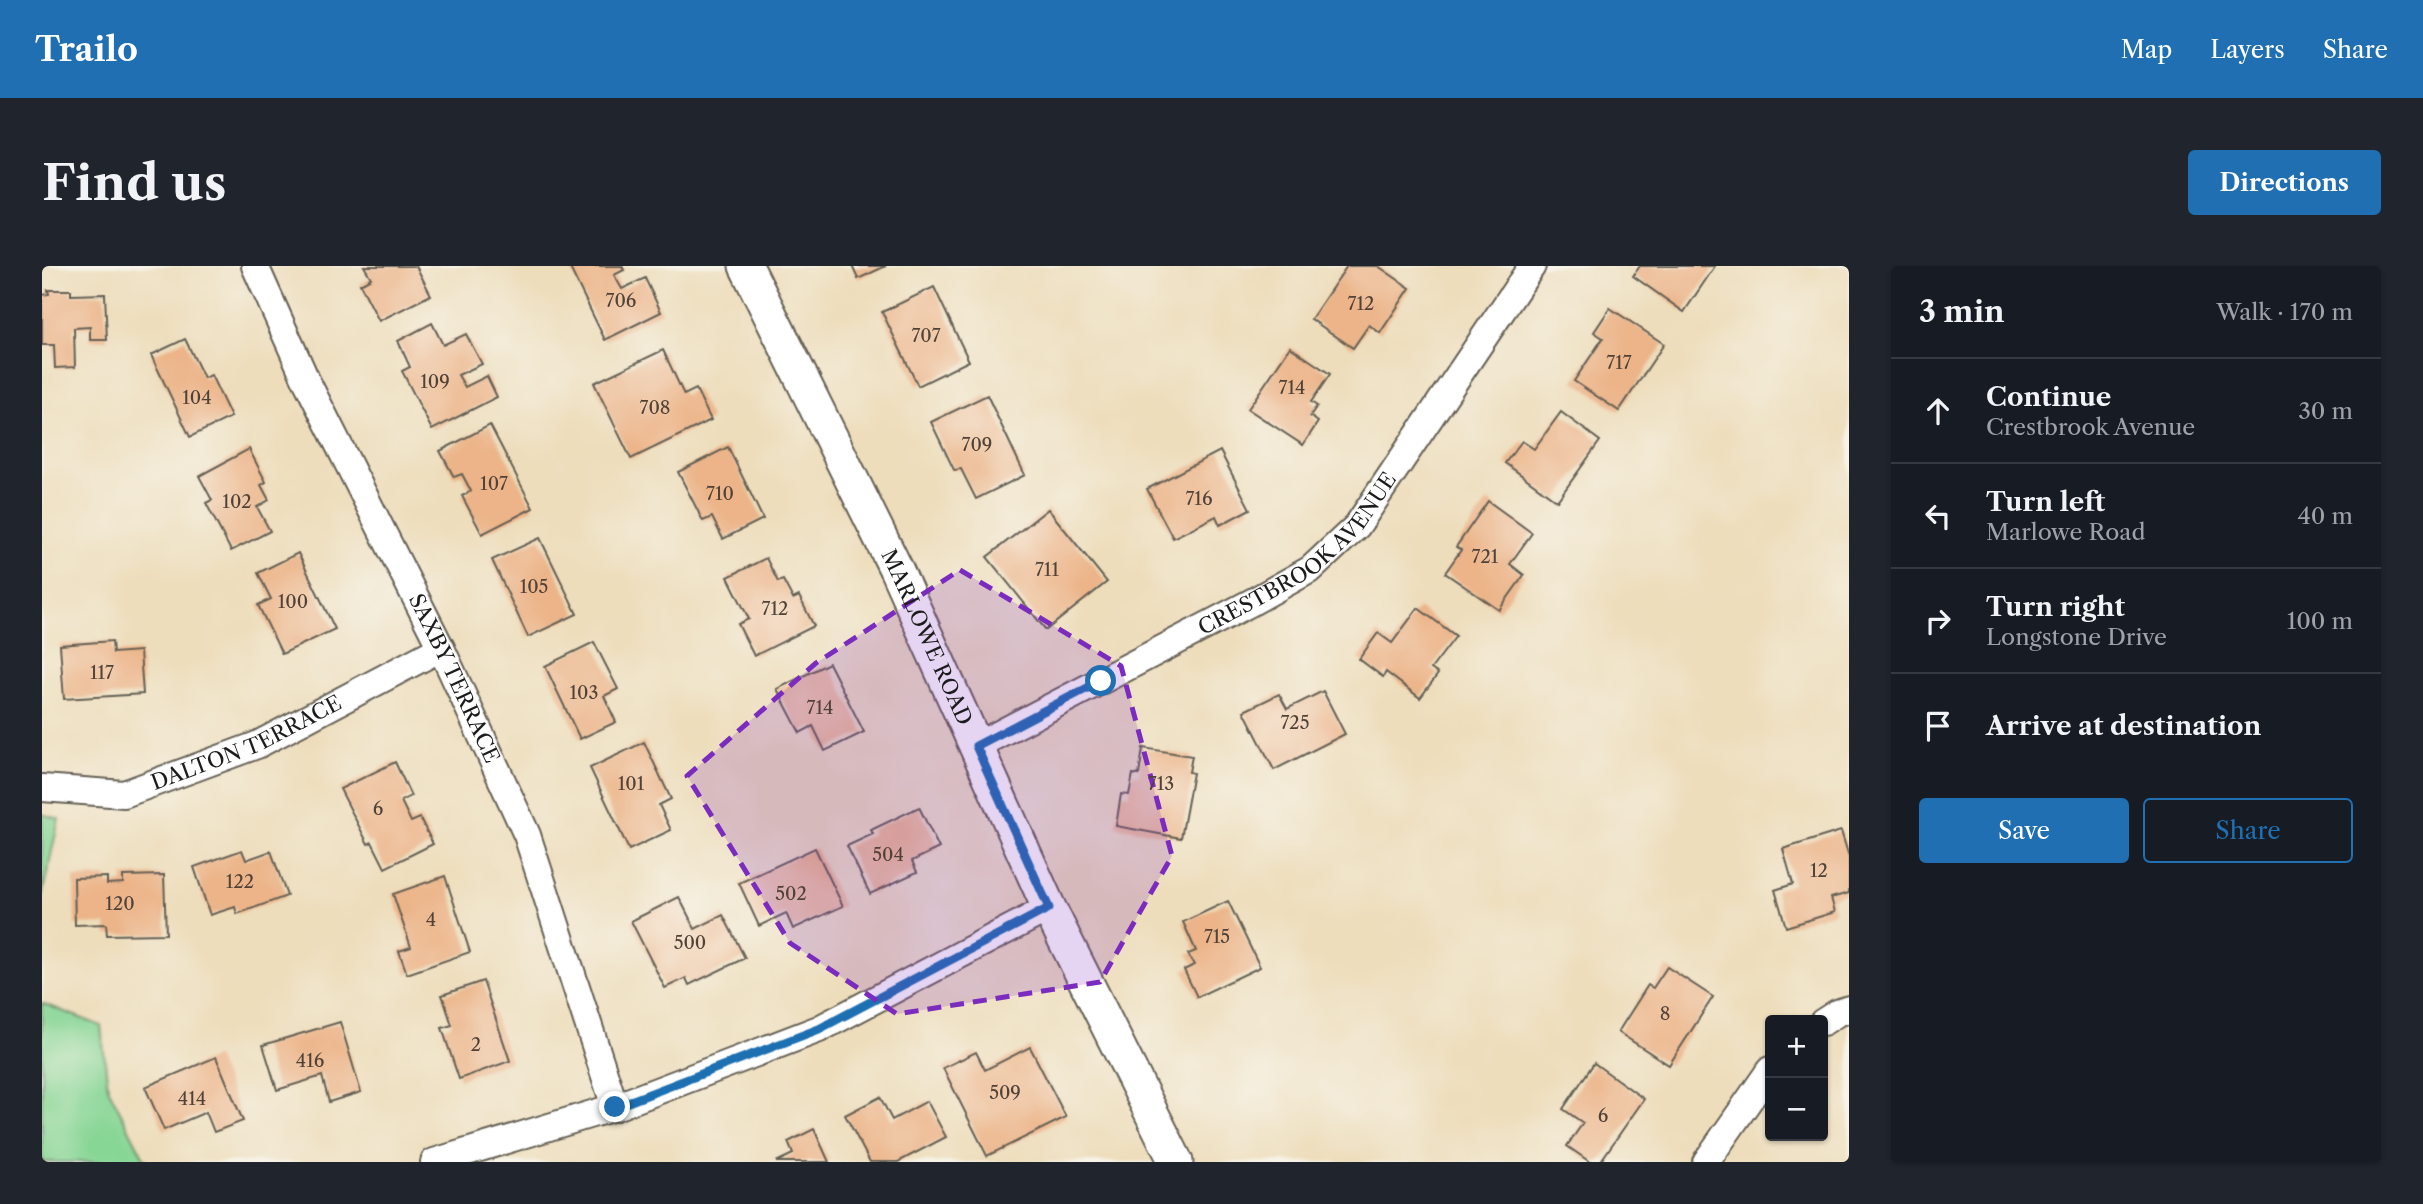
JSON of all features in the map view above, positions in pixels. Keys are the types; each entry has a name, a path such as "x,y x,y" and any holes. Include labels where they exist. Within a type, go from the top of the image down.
{"street":[{"name":"SAXBY TERRACE","path":"255,266 306,380 441,648 527,835 615,1107"},
{"name":"MARLOWE ROAD","path":"746,266 897,569 1049,908 1176,1162"},
{"name":"CRESTBROOK AVENUE","path":"976,746 1311,569 1357,526 1532,266"},
{"name":"DALTON TERRACE","path":"42,788 124,794 257,745 441,648"},
{"path":"434,1162 615,1107 819,1029 1049,908"},
{"path":"1828,1019 1849,1009"},
{"path":"1706,1162 1765,1077"}],"highlighted area":[{"path":"960,570 1121,666 1172,856 1100,982 897,1014 790,943 687,776 816,663"}],"green space":[{"path":"42,814 59,819 42,896"},
{"path":"42,1003 101,1026 108,1088 146,1162 42,1162"}],"building":[{"path":"364,266 416,266 431,295 379,321 360,284 371,278"},
{"path":"569,266 622,266 624,270 614,275 622,289 645,278 661,312 605,340"},
{"path":"852,266 886,266 858,279"},
{"path":"1347,266 1378,266 1410,288 1380,333 1369,325 1353,348 1311,319"},
{"path":"1640,266 1715,266 1684,312 1633,276"},
{"path":"934,287 969,361 918,386 882,312"},
{"path":"48,290 71,290 71,295 105,294 107,340 90,340 90,327 74,328 75,367 55,368 54,345 42,345 42,295 49,294"},
{"path":"1610,308 1664,344 1619,411 1574,381 1603,338 1594,332"},
{"path":"432,323 443,345 466,334 482,364 458,375 465,387 487,376 497,397 432,430 402,371 410,367 398,341"},
{"path":"185,339 204,378 211,375 231,417 190,437 151,355"},
{"path":"1290,347 1330,374 1311,402 1317,406 1310,416 1318,422 1303,445 1248,409"},
{"path":"663,350 684,395 696,389 711,420 631,459 594,383"},
{"path":"987,395 1025,475 976,499 961,469 954,470 931,422"},
{"path":"1561,412 1600,441 1557,501 1505,463 1522,441 1534,449"},
{"path":"490,425 533,508 482,534 462,496 471,491 462,474 454,477 440,451"},
{"path":"728,447 763,519 723,539 712,517 703,521 678,472"},
{"path":"249,449 266,482 261,485 269,500 257,507 270,531 231,551 206,503 212,500 199,476"},
{"path":"1220,451 1250,509 1220,525 1216,516 1173,538 1147,489"},
{"path":"1488,501 1532,533 1510,564 1524,575 1499,610 1445,573 1461,550 1456,547"},
{"path":"1048,509 1107,582 1046,630 987,557"},
{"path":"540,538 577,614 528,637 492,560"},
{"path":"298,553 335,629 282,654 258,605 271,599 258,573"},
{"path":"766,558 778,582 783,580 793,599 799,596 814,626 754,656 738,624 749,619 728,577"},
{"path":"1418,608 1456,636 1431,669 1438,674 1420,698 1386,672 1383,677 1359,659 1378,633 1392,643"},
{"path":"112,641 113,653 140,651 143,694 64,699 60,645"},
{"path":"594,642 618,689 604,696 616,722 580,739 545,666"},
{"path":"829,663 864,732 825,751 813,726 800,733 777,689"},
{"path":"1323,691 1345,734 1274,770 1244,711 1279,694 1287,709"},
{"path":"644,742 671,799 659,805 671,830 629,850 590,768"},
{"path":"1143,748 1192,756 1189,772 1193,773 1181,838 1116,826 1121,794 1129,795 1133,774 1139,775"},
{"path":"395,762 411,796 401,801 411,822 420,818 433,844 385,868 372,842 368,844 340,789"},
{"path":"919,807 939,848 912,861 917,872 870,894 847,846 873,834 871,830"},
{"path":"1841,831 1849,857 1849,893 1831,898 1835,912 1786,927 1775,890 1793,884 1783,849"},
{"path":"815,848 843,906 793,929 786,913 759,926 739,883"},
{"path":"242,850 246,860 271,851 287,896 237,914 235,907 210,915 194,867"},
{"path":"164,875 166,934 107,935 106,924 75,925 74,878 107,877 107,884 123,883 123,876"},
{"path":"445,876 470,952 407,974 399,951 411,947 393,894"},
{"path":"679,897 695,929 723,915 745,958 689,985 686,978 665,988 631,921"},
{"path":"1228,901 1260,967 1197,997 1184,970 1194,965 1188,954 1196,951 1183,922"},
{"path":"1667,967 1713,997 1669,1065 1618,1032 1648,985 1653,988"},
{"path":"483,981 510,1061 459,1079 442,1028 452,1025 442,995"},
{"path":"340,1022 361,1092 329,1102 322,1076 277,1090 263,1045"},
{"path":"1030,1047 1066,1117 987,1156 943,1068 976,1052 985,1070"},
{"path":"216,1057 243,1121 214,1132 206,1112 164,1130 145,1087"},
{"path":"1594,1063 1644,1099 1600,1162 1590,1162 1567,1146 1583,1123 1563,1109"},
{"path":"880,1097 892,1120 927,1101 946,1137 898,1162 870,1162 845,1115"},
{"path":"814,1129 829,1162 776,1162 793,1154 788,1142"}],"route":[{"path":"615,1107 819,1029 1049,908 976,746 1101,681"}]}
